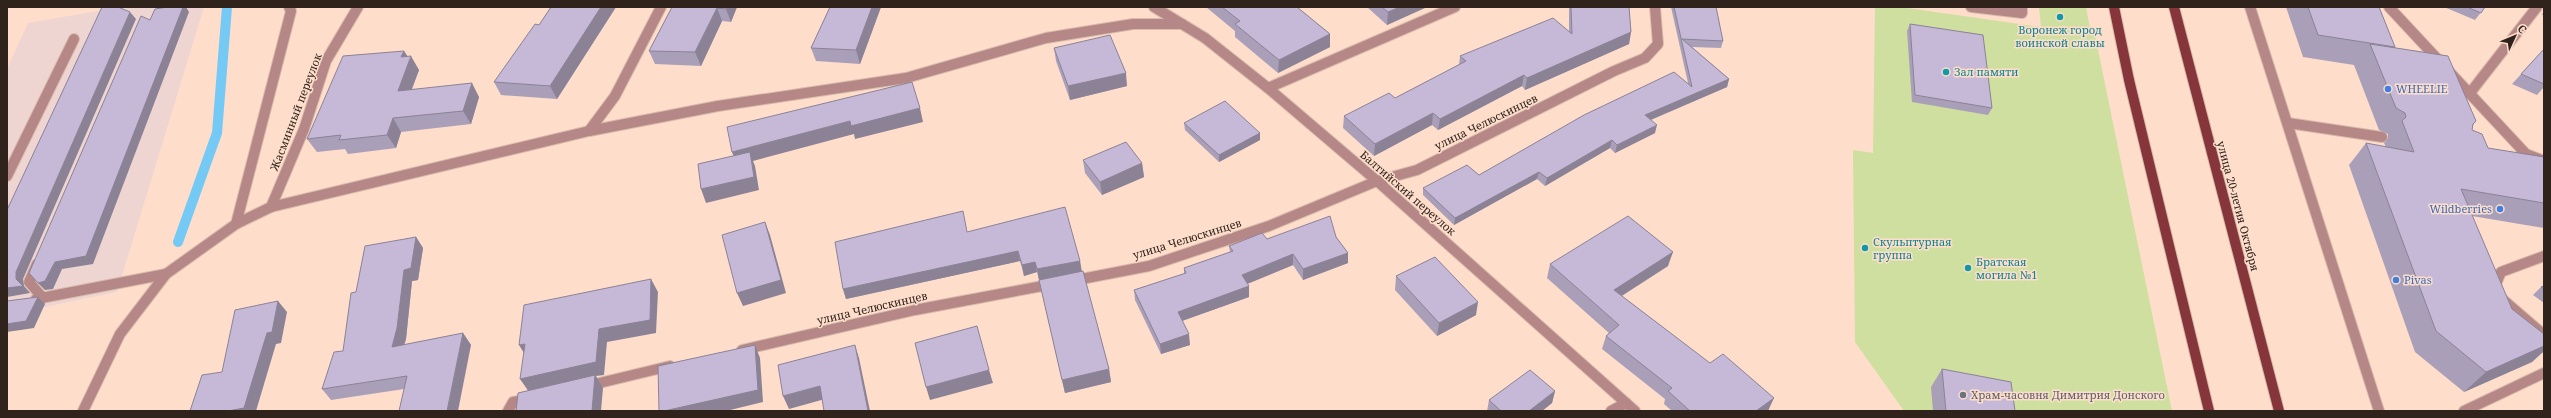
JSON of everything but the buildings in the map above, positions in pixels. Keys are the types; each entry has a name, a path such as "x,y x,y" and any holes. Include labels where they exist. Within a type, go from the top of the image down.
{"main road":[{"path":"2114,7 2129,80 2209,411"},
{"name":"улица 20-летия Октября","path":"2174,7 2279,411"}],"street":[{"path":"236,224 291,10 289,7"},
{"name":"Жасминный переулок","path":"271,207 304,129 326,61 358,7"},
{"path":"589,131 615,96 661,7"},
{"name":"Балтийский переулок","path":"1154,7 1205,38 1268,88 1377,181 1635,411"},
{"path":"1268,88 1455,7"},
{"name":"улица Челюскинцев","path":"731,352 915,310 1149,266 1269,226 1377,181 1417,170 1614,71 1645,58 1658,44 1655,7"},
{"path":"1971,7 2022,13 2022,7"},
{"path":"2250,7 2379,411"},
{"path":"2389,7 2526,154"},
{"path":"2470,93 2537,7"},
{"path":"83,411 120,334 166,274 236,224 271,207 589,131 718,106 906,78 1046,38 1133,24 1182,24"},
{"path":"7,176 74,39"},
{"path":"2288,123 2382,137"},
{"path":"2511,153 2526,154 2544,161"},
{"path":"42,254 29,282 43,298"},
{"path":"2544,256 2501,272 2493,292 2544,335"},
{"path":"28,300 166,274"},
{"path":"573,389 678,365"},
{"path":"2464,411 2544,373"},
{"path":"510,407 543,396"},
{"path":"1611,411 1626,403"}],"shaded area":[{"path":"121,7 204,7 117,292 7,315 7,69 28,23"}],"green space":[{"path":"1875,7 1900,7 2041,27 2039,7 2086,7 2091,34 2095,35 2172,411 1904,411 1855,342 1853,150 1873,153"}],"waterway":[{"path":"178,242 217,133 227,7"}],"place":[{"name":"Воронеж город воинской славы","path":"2060,17"},
{"name":"Зал памяти","path":"1946,72"},
{"name":"WHEELIE","path":"2388,89"},
{"name":"Wildberries","path":"2500,209"},
{"name":"Скульптурная группа","path":"1865,248"},
{"name":"Братская могила №1","path":"1968,268"},
{"name":"Pivas","path":"2396,280"},
{"name":"Храм-часовня Димитрия Донского","path":"1963,395"}]}
